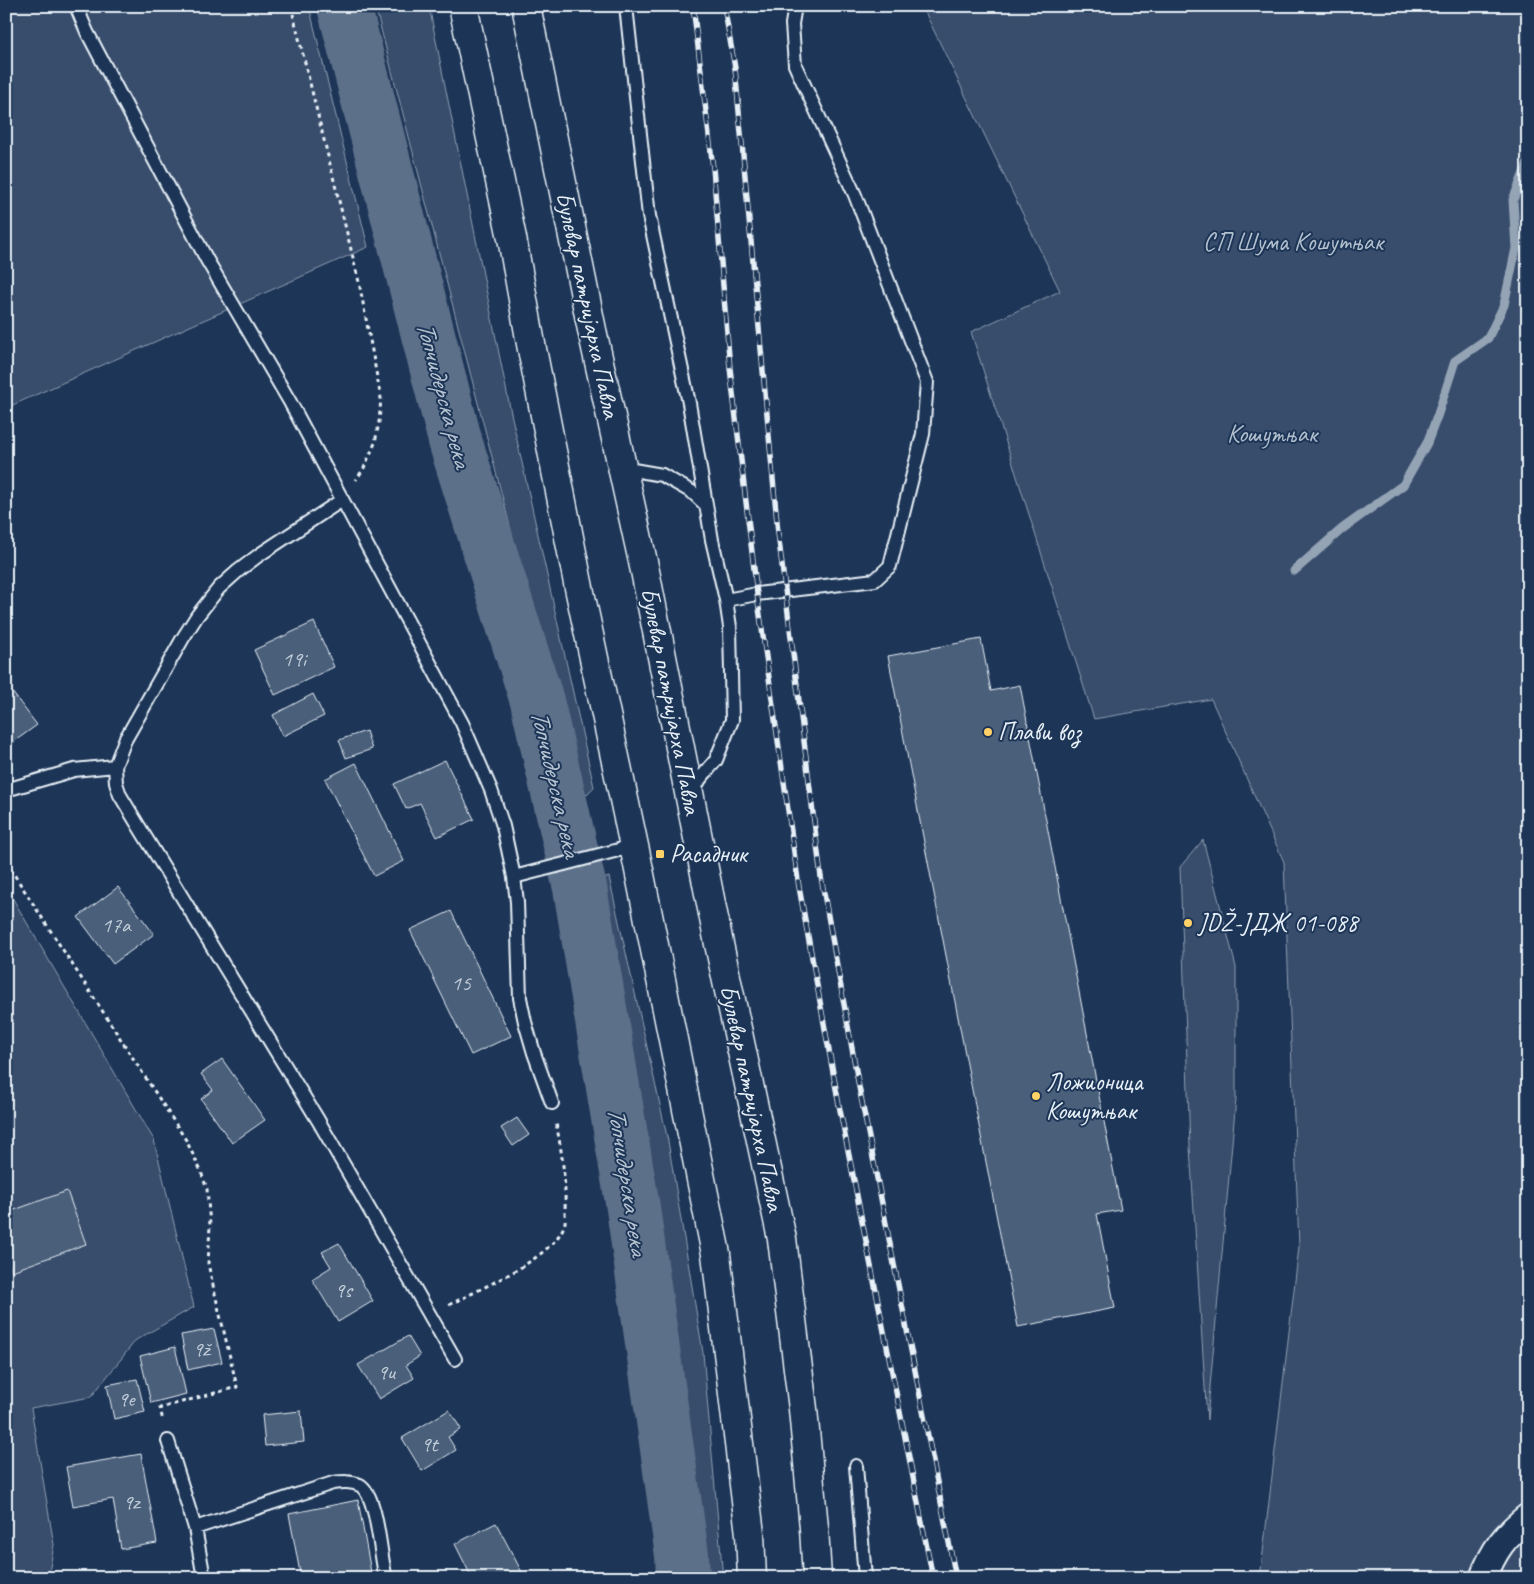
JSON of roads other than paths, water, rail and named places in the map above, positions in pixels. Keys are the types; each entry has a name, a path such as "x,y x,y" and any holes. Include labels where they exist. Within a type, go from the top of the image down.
{"main road":[{"path":"463,6 512,238 626,847 716,1254 750,1534 752,1578"},
{"name":"Булевар патријарха Павла","path":"526,6 590,320 645,570 719,944 782,1239 803,1409 814,1528 816,1578"}],"street":[{"path":"1483,1578 1493,1554 1511,1531 1528,1517"}],"lane":[{"path":"76,6 87,32 208,260 290,402 462,723 491,790 503,826 514,877 517,902 520,998 534,1053 552,1103"},
{"path":"626,6 649,216 689,403 712,540 726,600 730,627 732,720 716,760 700,780 690,797"},
{"path":"726,600 757,594 875,580 890,566 923,434 928,382 855,196 795,65 792,24 795,6"},
{"path":"622,468 662,475 692,492 706,505"},
{"path":"342,500 259,555 219,588 197,616 168,662 155,689 125,740 115,766 116,783 120,795 194,919 318,1120 455,1359"},
{"path":"6,790 74,770 115,766"},
{"path":"514,877 626,847"},
{"path":"168,1441 195,1528 204,1578"},
{"path":"856,1466 865,1578"},
{"path":"195,1528 333,1483 350,1482 362,1486 369,1496 376,1518 386,1578"}],"waterway":[{"name":"Топчидерска река","path":"344,6 456,444 537,701 580,888 633,1208 682,1555 683,1578"},
{"path":"1294,571 1342,529 1403,485 1427,443 1455,361 1488,338 1504,305 1516,248 1513,200 1528,163"}],"railway":[{"path":"693,6 713,168 730,368 757,594 799,887 839,1105 933,1578"},
{"path":"724,6 735,68 778,533 821,877 859,1087 956,1578"}],"place":[{"name":"Плави воз","path":"988,732"},
{"name":"Расадник","path":"660,854"},
{"name":"JDŽ-JДЖ 01-088","path":"1188,923"},
{"name":"Ложионица Кошутњак","path":"1036,1096"}],"park label":[{"name":"СП Шума Кошутњак","path":"1293,242"},
{"name":"Кошутњак","path":"1272,434"}]}
